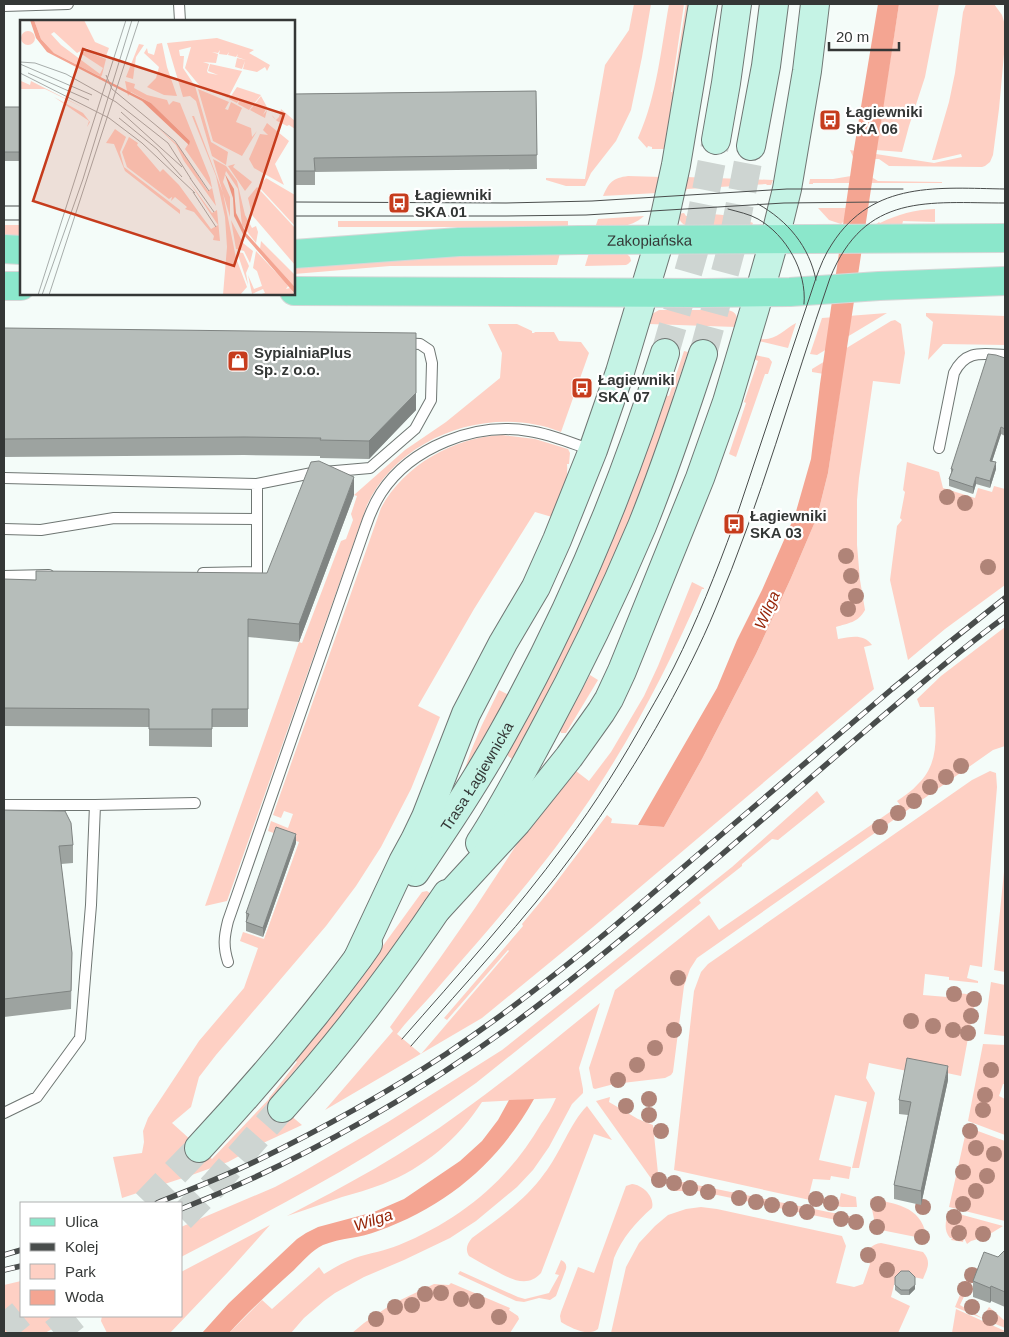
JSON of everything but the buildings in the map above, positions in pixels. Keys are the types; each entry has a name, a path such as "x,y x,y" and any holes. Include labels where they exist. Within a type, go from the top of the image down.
{"main road":[{"path":"358,958 426,817 466,714 503,643 536,587 593,450 618,380 660,239 678,158 703,4"},
{"path":"716,140 728,74 737,4"},
{"path":"752,146 766,66 774,4"},
{"path":"437,909 517,822 580,742 609,699 622,671 700,478 727,402 760,292 775,239 791,166 807,71 815,4"},
{"name":"Zakopiańska","path":"295,254 459,242 660,239 1005,238"},
{"path":"4,248 20,250"},
{"path":"295,291 644,294 797,292 897,285 1005,281"},
{"path":"4,286 20,286"},
{"name":"Trasa Łagiewnicka","path":"199,1148 280,1058 358,958 479,775 552,640 579,581 633,451 665,353"},
{"path":"282,1108 364,1010 437,909 499,814 597,628 642,525 680,424 703,354"}],"lane":[{"path":"4,6 68,4"},
{"path":"179,4 180,20"},
{"path":"4,478 256,484 312,472 370,468 415,429 431,400 432,363 429,350 420,344 391,343"},
{"path":"939,448 954,373 958,365 973,355 1005,355"},
{"path":"228,962 224,943 228,921 365,528 375,503 385,488 404,468 423,453 465,434 507,428 553,436 593,450"},
{"path":"189,573 257,572 256,484"},
{"path":"4,529 41,530 114,518 257,519"},
{"path":"4,576 62,575"},
{"path":"4,805 195,803"},
{"path":"4,1113 37,1097 80,1038 91,905 95,805"}],"green space":[{"path":"634,4 651,4 631,110 616,141 591,173 585,186 566,186 546,180 546,178 585,179 605,65 629,30"},
{"path":"669,4 684,4 672,92 686,4 691,4 666,149 652,149 652,147 648,146 647,148 638,138 654,89"},
{"path":"899,4 939,4 925,77 902,152 876,150"},
{"path":"966,4 994,4 1002,15 1005,25 999,109 993,155 990,162 982,167 889,166 879,159 859,159 853,157 850,150 934,163 962,157 961,154 932,160 949,102 963,12"},
{"path":"863,174 878,181 942,183 809,184 810,179 833,179"},
{"path":"628,176 661,177 657,193 603,196 607,187 612,182"},
{"path":"686,177 773,180 771,185 687,189 684,191"},
{"path":"818,208 853,208 856,211 841,224 829,220"},
{"path":"935,209 935,222 903,221 902,225 874,226 879,222 906,213"},
{"path":"684,213 686,216 690,216 690,214 714,214 730,216 753,223 752,225 687,226 683,224 678,214"},
{"path":"644,216 627,225 595,228 598,219"},
{"path":"338,221 568,221 568,227 338,227"},
{"path":"4,225 20,225 20,236 4,234"},
{"path":"560,253 557,265 390,266 295,274 295,267 428,255"},
{"path":"589,253 626,253 631,261 626,265 585,266"},
{"path":"659,310 728,310 734,312 737,324 736,327 649,324 652,314"},
{"path":"887,313 817,355 810,354 822,318"},
{"path":"926,313 1005,316 1005,345 943,344 928,360 933,322 926,316"},
{"path":"895,320 901,324 905,353 900,384 873,381 859,478 857,545 865,610 856,620 836,627 838,639 861,637 872,645 864,647 874,689 593,927 482,1018 421,1053 509,951 447,1020 444,1018 523,926 522,924 607,815 612,819 611,823 664,827 702,759 756,654 817,517 828,473 842,377 812,372 812,369"},
{"path":"796,323 788,348 759,341 760,339 775,337"},
{"path":"488,324 517,324 532,331 532,333 554,332 559,341 581,342 589,353 561,432 534,424 506,422 478,424 450,432 424,444 401,460 382,481 367,505 227,901 205,906 299,642 302,643 341,541 346,539 353,520 351,514 357,496 354,495 405,450 446,422 500,378 502,353"},
{"path":"684,351 688,352 656,455 626,530 571,653 512,759 508,756 508,752 665,395 669,396"},
{"path":"755,355 769,358 772,362 768,374 765,374 736,457 729,454 758,361 754,359"},
{"path":"502,435 535,439 568,449 570,453 565,484 552,517 535,512 474,609 418,706 440,717 411,789 381,847 356,886 326,926 199,1077 191,1107 172,1123 212,1159 269,1099 297,1062 294,1059 337,1009 422,892 427,891 431,894 388,957 302,1066 300,1064 271,1099 302,1125 228,1162 122,1198 113,1157 142,1153 143,1131 148,1118 199,1041 244,988 258,948 240,941 243,932 264,939 299,842 268,831 271,821 288,828 293,814 284,811 281,818 273,815 381,508 403,479 432,456 466,441"},
{"path":"907,462 939,472 943,488 975,498 978,488 992,492 994,486 1005,489 1005,585 945,629 908,660 890,580 897,526 902,520 900,518 905,492 903,490"},
{"path":"692,582 704,588 651,696 612,764 569,830 520,892 397,1034 421,1054 325,1110 393,1031 390,1027 475,908 521,838 576,771 589,781 611,752 644,696"},
{"path":"1005,627 1005,746 993,750 697,958 690,969 684,986 673,1072 671,1075 665,1078 593,1088 589,1068 615,990 709,915 719,930 900,805 897,801 913,789 925,776 930,767 935,748 934,707 920,707 917,699 941,676"},
{"path":"590,675 598,680 566,733 561,733 560,729"},
{"path":"499,690 509,695 463,774 481,727"},
{"path":"990,771 996,773 997,787 982,967 970,965 967,978 978,981 978,983 949,980 949,977 925,974 923,995 947,997 948,992 976,995 961,1076 909,1065 907,1071 869,1063 866,1078 875,1093 859,1168 852,1168 867,1102 835,1095 819,1160 851,1167 849,1179 831,1176 830,1180 813,1179 809,1195 839,1202 841,1193 856,1197 857,1207 842,1207 674,1170 694,991 701,972 708,964 972,780"},
{"path":"817,791 825,802 778,840 772,839 699,900 701,903 476,1083 409,1129 345,1169 276,1208 182,1256 182,1227 275,1187 299,1174 388,1122 502,1050 732,867"},
{"path":"1005,862 1005,972 994,970"},
{"path":"991,982 1005,985 1005,1036 984,1034"},
{"path":"600,1003 579,1068 583,1093 572,1104 549,1147 533,1170 517,1187 476,1221 450,1238 364,1277 335,1293 304,1318 291,1333 229,1333 262,1300 272,1309 319,1267 324,1274 355,1258 388,1249 421,1235 462,1211 498,1181 528,1145 556,1098 482,1102 451,1140 412,1170 378,1186 287,1216 376,1168 440,1128 513,1073"},
{"path":"983,1044 1005,1045 1005,1084 1003,1084 999,1096 1005,1099 1005,1135 968,1121"},
{"path":"610,1097 609,1102 638,1119 653,1125 659,1183 655,1184 596,1101"},
{"path":"587,1106 612,1140 594,1134 541,1273 536,1278 530,1280 518,1280 506,1276 469,1256 467,1247 472,1238 510,1209 536,1184 550,1166 575,1121"},
{"path":"967,1127 1005,1141 1005,1221 949,1207"},
{"path":"672,1180 858,1218 860,1225 698,1191 674,1191 671,1189"},
{"path":"632,1184 647,1192 652,1200 652,1208 630,1231 614,1258 598,1329 585,1332 574,1329 561,1322 560,1316 578,1267 594,1273 626,1186"},
{"path":"870,1199 888,1202 912,1212 919,1218 926,1235 929,1236 926,1239 876,1229"},
{"path":"701,1207 842,1236 846,1246 836,1283 854,1287 863,1284 870,1264 864,1256 869,1249 881,1243 923,1252 928,1262 927,1269 923,1279 901,1276 895,1281 891,1297 910,1306 898,1333 611,1333 626,1267 639,1243 668,1215 686,1209"},
{"path":"948,1211 1003,1226 985,1237 967,1244 964,1238 963,1242 951,1240 952,1238 948,1235 946,1228"},
{"path":"270,1225 170,1333 107,1333 101,1321 102,1317 182,1317 182,1271"},
{"path":"561,1260 565,1263 566,1269 556,1296 550,1300 539,1298 524,1302 516,1301 458,1274 460,1271 525,1299 549,1293 559,1275 555,1274"},
{"path":"977,1268 983,1271 983,1273 972,1280 960,1305 982,1318 989,1307 1005,1321 1005,1328 955,1307 967,1278"},
{"path":"20,1281 20,1317 73,1317 45,1333 4,1333 4,1285"},
{"path":"451,1283 510,1308 509,1310 518,1316 519,1319 510,1333 352,1333 392,1304 434,1284 449,1285"},
{"path":"956,1309 1005,1331 1005,1333 952,1333"}],"water":[{"name":"Wilga","path":"878,4 899,4 828,473 817,517 756,654 702,759 664,827 638,825 717,688 795,515 811,459 854,149"},
{"name":"Wilga","path":"534,1099 520,1122 487,1162 448,1195 403,1221 378,1231 319,1247 307,1256 229,1333 202,1333 229,1303 297,1239 318,1227 374,1212 404,1199 460,1161 482,1141 498,1120 509,1100"}],"tunnel":[{"path":"665,353 694,252 716,140"},
{"path":"703,354 731,250 751,146"},
{"path":"182,1217 214,1185 282,1108"},
{"path":"147,1202 199,1148"},
{"path":"4,1328 20,1315"},
{"path":"54,1333 74,1317"}],"tram line":[{"path":"295,202 506,203 592,201 787,189 903,189"},
{"path":"402,1039 506,919 588,813 629,748 668,679 713,579 734,524 816,278 832,244 848,223 867,208 887,198 909,192 932,189 1005,189"},
{"path":"295,216 586,215 784,203 877,202"},
{"path":"411,1046 516,926 556,877 611,800 666,710 704,635 732,569 762,486 830,278 844,250 861,230 880,216 902,208 925,204 1005,203"},
{"path":"758,204 779,218 796,236 808,256 816,280"},
{"path":"4,206 20,206"},
{"path":"728,209 758,219 786,244 793,255 802,279 804,304"},
{"path":"4,220 20,220"}],"railway":[{"path":"159,1202 242,1168 328,1124 423,1069 489,1024 592,945 892,689 1005,598"},
{"path":"182,1209 227,1190 319,1146 407,1095 492,1040 618,942 920,684 1005,617"},
{"path":"4,1255 20,1250"},
{"path":"4,1270 20,1266"}],"place":[{"name":"Łagiewniki SKA 06","path":"830,120"},
{"name":"Łagiewniki SKA 01","path":"399,203"},
{"name":"SypialniaPlus Sp. z o.o.","path":"238,361"},
{"name":"Łagiewniki SKA 07","path":"582,388"},
{"name":"Łagiewniki SKA 03","path":"734,524"}]}
